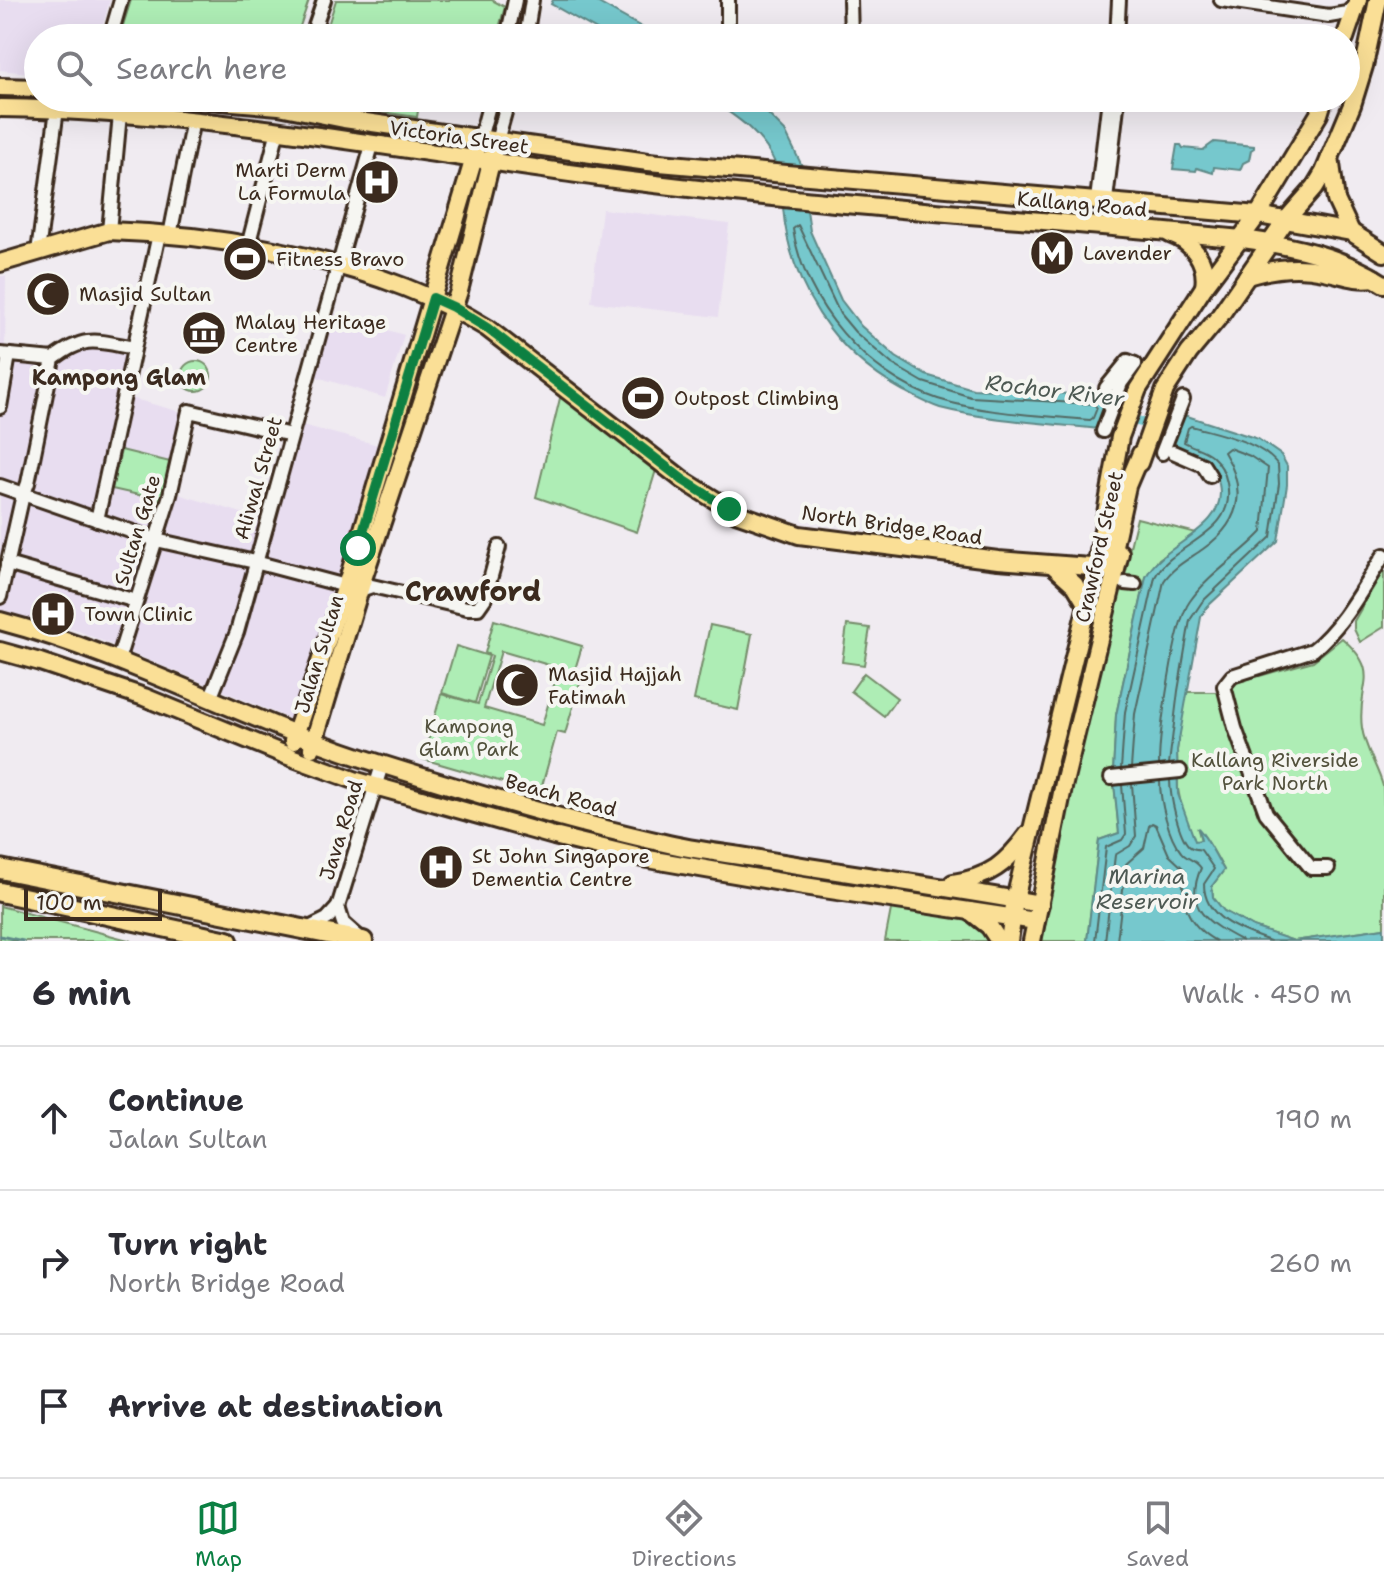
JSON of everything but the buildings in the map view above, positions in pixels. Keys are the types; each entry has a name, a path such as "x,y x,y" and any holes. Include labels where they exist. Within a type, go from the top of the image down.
{"highway":[{"path":"0,869 364,941"},
{"path":"0,892 228,941"},
{"path":"85,911 177,941"}],"main road":[{"name":"Crawford Street","path":"1360,79 1378,0"},
{"path":"1350,24 1358,2"},
{"path":"0,87 24,88"},
{"name":"Victoria Street","path":"0,108 24,108"},
{"name":"Victoria Street","path":"95,112 278,130 611,178 769,196"},
{"name":"Victoria Street","path":"343,112 488,140 648,162 769,168"},
{"name":"Crawford Street","path":"1009,941 1014,908 1096,568 1120,437 1138,389 1204,287 1243,239 1320,112"},
{"name":"Crawford Street","path":"1032,941 1064,783 1115,578 1142,449 1161,398 1189,353 1286,220 1315,187 1349,112"},
{"name":"Jalan Sultan","path":"288,756 355,582 453,307 488,140"},
{"path":"1330,155 1336,200 1351,232"},
{"name":"Jalan Sultan","path":"307,763 433,298 483,160"},
{"name":"Kallang Road","path":"769,168 817,179 1258,215 1351,232 1384,253"},
{"name":"Kallang Road","path":"769,196 813,205 1243,239 1336,258 1380,281"},
{"name":"North Bridge Road","path":"0,263 109,231 248,246 338,266 433,298 487,328 683,480 736,513 799,535 998,560 1096,568"},
{"path":"1160,231 1175,235 1196,253 1205,269 1204,287"},
{"path":"1247,276 1271,268 1303,267 1349,278 1380,281"},
{"path":"1096,568 1109,564 1127,486 1142,449"},
{"path":"1053,565 1075,585 1087,605"},
{"name":"Beach Road","path":"0,621 59,638 153,673 210,699 382,765 666,843 946,887 1014,908 1038,912"},
{"name":"Beach Road","path":"0,651 144,697 288,756 376,787 648,859 804,886 960,908 1014,908"},
{"path":"144,697 154,687 153,673"},
{"path":"408,796 405,784 415,774"},
{"path":"999,941 989,926 960,908 946,887 991,873 1033,827"}],"street":[{"path":"114,24 121,0"},
{"path":"316,24 324,0"},
{"path":"510,24 515,0 535,2"},
{"path":"728,0 728,24"},
{"path":"850,0 851,24"},
{"path":"1118,24 1119,0"},
{"path":"1221,0 1329,16 1347,13 1358,2"},
{"path":"535,2 538,23"},
{"path":"530,24 535,2"},
{"path":"1329,16 1336,24"},
{"path":"38,252 57,112"},
{"name":"Jalan Sultan","path":"488,140 490,112"},
{"name":"Jalan Sultan","path":"488,140 502,112"},
{"path":"1102,200 1109,112"},
{"path":"109,231 120,114"},
{"path":"97,520 134,348 193,120"},
{"path":"248,246 278,130"},
{"name":"Aliwal Street","path":"210,699 237,632 372,145"},
{"path":"0,597 53,359 72,344 96,341 134,348"},
{"path":"0,407 4,354 53,359"},
{"path":"1103,431 1121,383 1135,364 1128,361 1106,388"},
{"path":"1183,399 1167,452 1203,465 1210,476"},
{"name":"Sultan Gate","path":"118,660 156,540 189,411 291,435"},
{"path":"0,486 156,540 355,582 403,589 406,593 467,608 478,608 485,598 499,547"},
{"path":"1328,868 1311,868 1266,813 1224,686 1232,676 1313,650 1321,644 1337,626 1384,555"},
{"path":"7,564 136,601"},
{"name":"Java Road","path":"307,929 327,919 338,907 382,765"},
{"path":"1111,778 1180,771"},
{"name":"Java Road","path":"338,907 343,923 364,941"}],"shaded area":[{"path":"0,0 110,0 103,24 24,24 24,73 0,70"},
{"path":"602,209 729,224 718,317 591,302"},
{"path":"0,276 6,276 5,348 55,362 85,345 137,345 131,398 195,416 168,491 272,522 298,424 382,446 295,721 76,630 0,615"},
{"path":"333,313 404,335 385,398 314,376"}],"green space":[{"path":"131,0 309,0 301,24 123,24"},
{"path":"336,0 492,0 505,7 500,24 328,24"},
{"path":"381,112 418,112 417,117"},
{"path":"196,361 207,365 211,376 207,387 196,391 185,387 181,376 185,365"},
{"path":"561,394 656,470 637,532 536,497"},
{"path":"121,450 170,462 161,500 112,489"},
{"path":"1137,518 1196,533 1159,559 1146,577 1116,715 1113,773 1119,833 1099,840 1087,941 1042,941 1072,784"},
{"path":"1384,569 1384,627 1360,642 1354,621"},
{"name":"Kampong Glam Park","path":"494,620 582,646 574,673 582,676 565,734 557,732 540,793 423,759 441,694 478,704 492,656 485,653","holes":["501,651 559,668 542,725 484,708"]},
{"path":"710,625 752,634 738,710 694,700"},
{"path":"847,625 870,628 864,665 842,662"},
{"name":"Kallang Riverside Park North","path":"1342,638 1362,661 1365,671 1362,728 1383,786 1384,928 1294,941 1253,927 1224,911 1213,897 1212,886 1224,870 1198,830 1201,840 1195,842 1182,810 1178,789 1177,750 1186,692 1225,692 1238,682 1313,661"},
{"path":"456,646 489,656 475,703 442,693"},
{"path":"864,673 897,698 884,716 851,691"},
{"path":"893,899 1013,916 1007,941 885,941"},
{"path":"0,906 132,941 0,941"}],"water":[{"path":"553,0 593,0 636,24 586,24 551,4"},
{"path":"728,112 766,112 785,131 803,168 776,165 756,134"},
{"path":"1214,142 1254,148 1240,170 1214,167 1213,173 1197,168 1196,171 1173,169 1177,145 1203,150"},
{"path":"783,208 807,210 810,231 841,300 861,326 896,357 926,375 973,389 1110,396 1098,429 998,419 940,408 878,375 836,337 806,290 787,237"},
{"name":"Marina Reservoir","path":"1184,415 1258,439 1281,455 1287,466 1278,541 1207,607 1201,617 1177,750 1178,794 1195,841 1201,840 1198,828 1224,870 1212,886 1213,897 1224,911 1253,927 1294,941 1087,941 1099,840 1119,833 1113,773 1116,715 1146,577 1166,554 1205,525 1219,500 1219,482 1213,469 1198,458 1172,447"},
{"path":"1384,928 1384,941 1294,941"}],"waterway":[{"name":"Rochor River","path":"1102,412 1176,431"},
{"path":"0,936 23,941"}],"place":[{"name":"Marti Derm La Formula","path":"377,182"},
{"name":"Lavender","path":"1052,253"},
{"name":"Fitness Bravo","path":"245,259"},
{"name":"Masjid Sultan","path":"48,294"},
{"name":"Malay Heritage Centre","path":"204,333"},
{"name":"Outpost Climbing","path":"643,398"},
{"name":"Town Clinic","path":"53,614"},
{"name":"Masjid Hajjah Fatimah","path":"517,685"},
{"name":"St John Singapore Dementia Centre","path":"441,867"}],"district":[{"name":"Kampong Glam","path":"119,377"},
{"name":"Crawford","path":"473,591"}],"route":[{"path":"358,548 433,298 487,328 683,480 729,509"}]}
